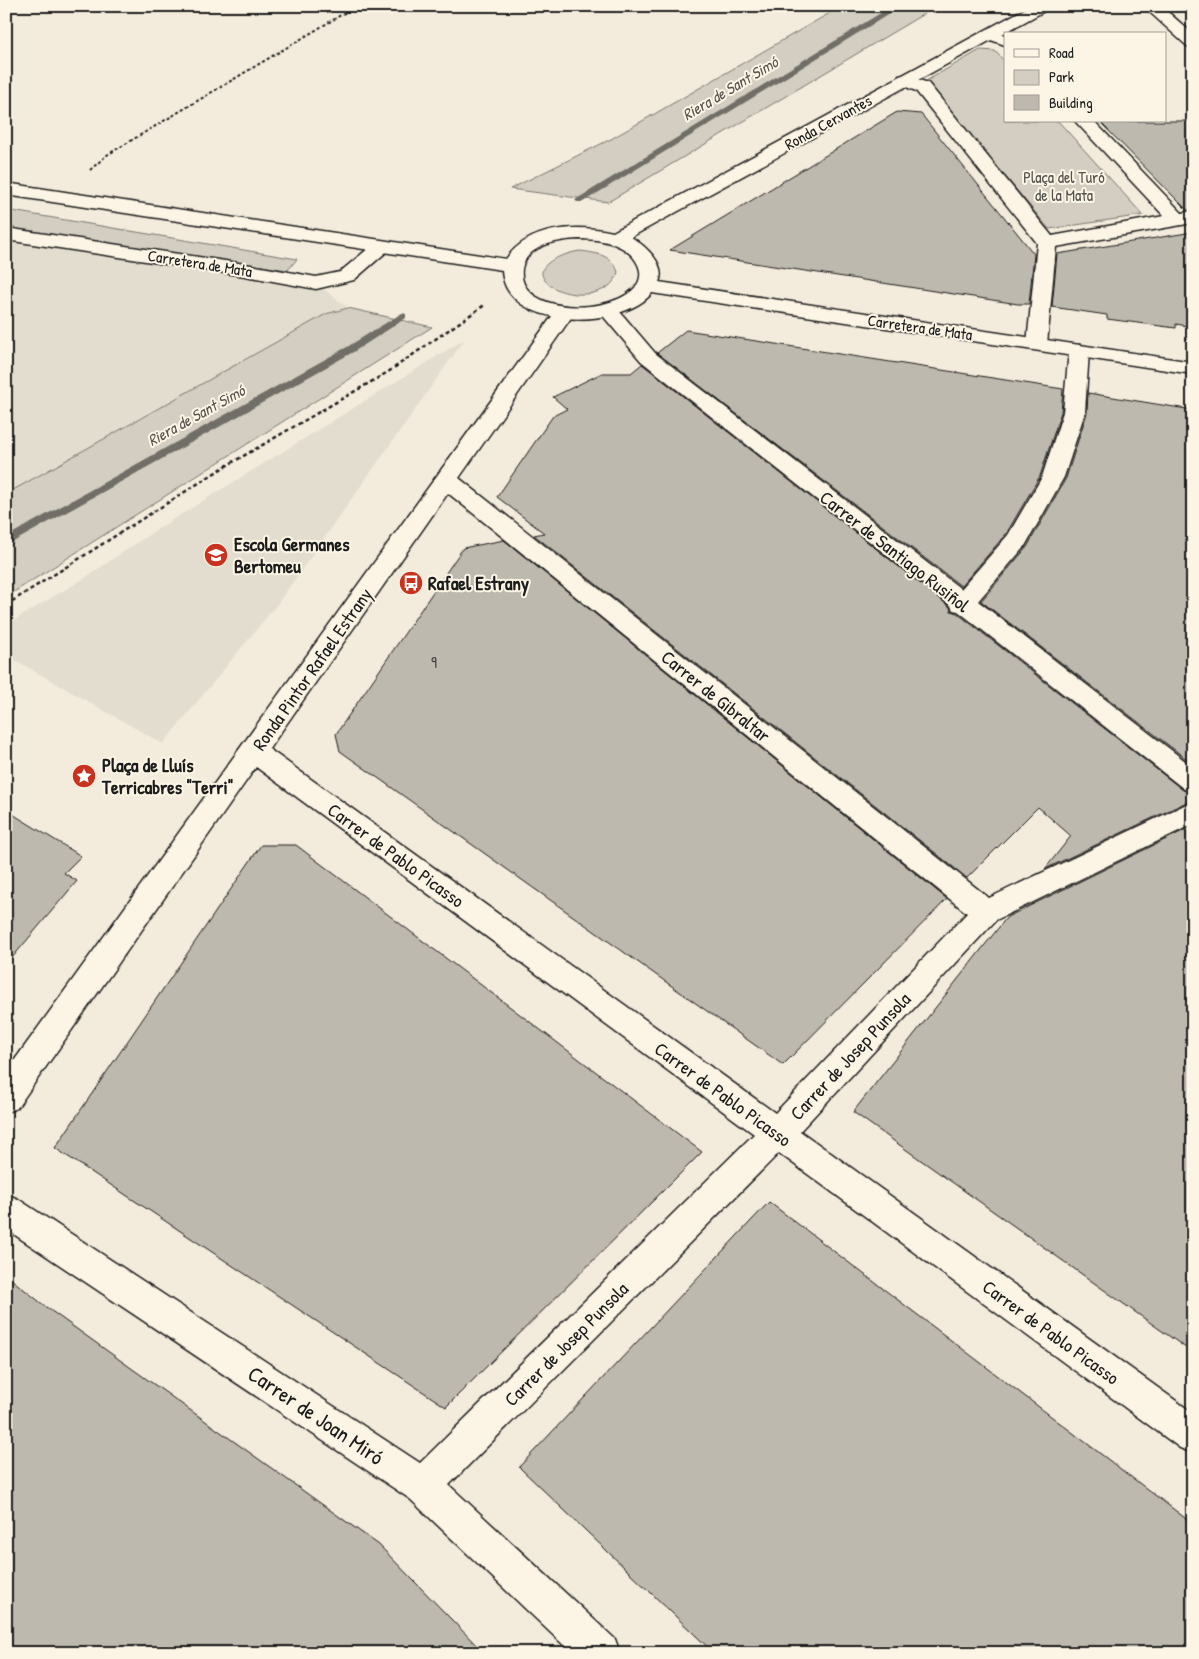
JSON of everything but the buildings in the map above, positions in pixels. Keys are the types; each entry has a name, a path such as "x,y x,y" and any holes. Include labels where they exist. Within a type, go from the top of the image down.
{"street":[{"name":"Ronda Cervantes","path":"1005,32 1042,6"},
{"path":"1151,6 1193,43"},
{"name":"Ronda Cervantes","path":"615,238 905,80 998,37"},
{"path":"905,80 922,87 1047,243 1037,344"},
{"path":"1085,122 1185,218"},
{"path":"6,189 382,247 512,275"},
{"path":"1047,243 1185,218"},
{"path":"578,233 615,238 639,251 647,260 651,277 646,286 632,300 608,310 587,313 565,312 541,306 524,297 512,275 515,259 532,244 543,239 578,233"},
{"name":"Carretera de Mata","path":"6,234 245,270 316,284 347,276 382,247"},
{"name":"Carretera de Mata","path":"646,286 1193,368"},
{"name":"Carrer de Santiago Rusiñol","path":"608,310 648,357 962,604 1193,782"},
{"name":"Ronda Pintor Rafael Estrany","path":"6,1098 254,752 565,312"},
{"path":"962,604 1017,540 1053,477 1074,412 1079,351"},
{"name":"Carrer de Gibraltar","path":"446,479 986,912"},
{"name":"Carrer de Pablo Picasso","path":"254,752 1193,1435"},
{"name":"Carrer de Josep Punsola","path":"423,1486 777,1133 986,912 1193,812"},
{"name":"Carrer de Joan Miró","path":"6,1210 423,1486 601,1653"}],"path":[{"path":"60,197 107,155 356,6"},
{"path":"6,605 221,468 388,372 512,275"}],"shaded area":[{"path":"6,234 316,283 348,308 326,314 6,494"},
{"name":"Escola Germanes Bertomeu","path":"465,339 278,603 163,744 6,655 6,625 83,579 156,530"}],"green space":[{"path":"842,6 937,6 608,202 510,189 611,139"},
{"name":"Plaça del Turó de la Mata","path":"980,50 995,51 1004,61 1004,122 1059,122 1143,215 1049,229 926,81"},
{"path":"6,210 297,259 288,270 6,228"},
{"path":"580,251 598,254 612,262 618,272 614,281 608,287 589,294 569,293 551,286 544,279 542,272 544,267 550,262"},
{"path":"348,308 432,327 6,597 6,494 326,314"}],"waterway":[{"name":"Riera de Sant Simó","path":"580,200 898,6"},
{"name":"Riera de Sant Simó","path":"6,542 351,349 402,316"}],"place":[{"name":"Escola Germanes Bertomeu","path":"216,555"},
{"name":"Rafael Estrany","path":"411,583"},
{"name":"Plaça de Lluís Terricabres \"Terri\"","path":"84,776"}]}
